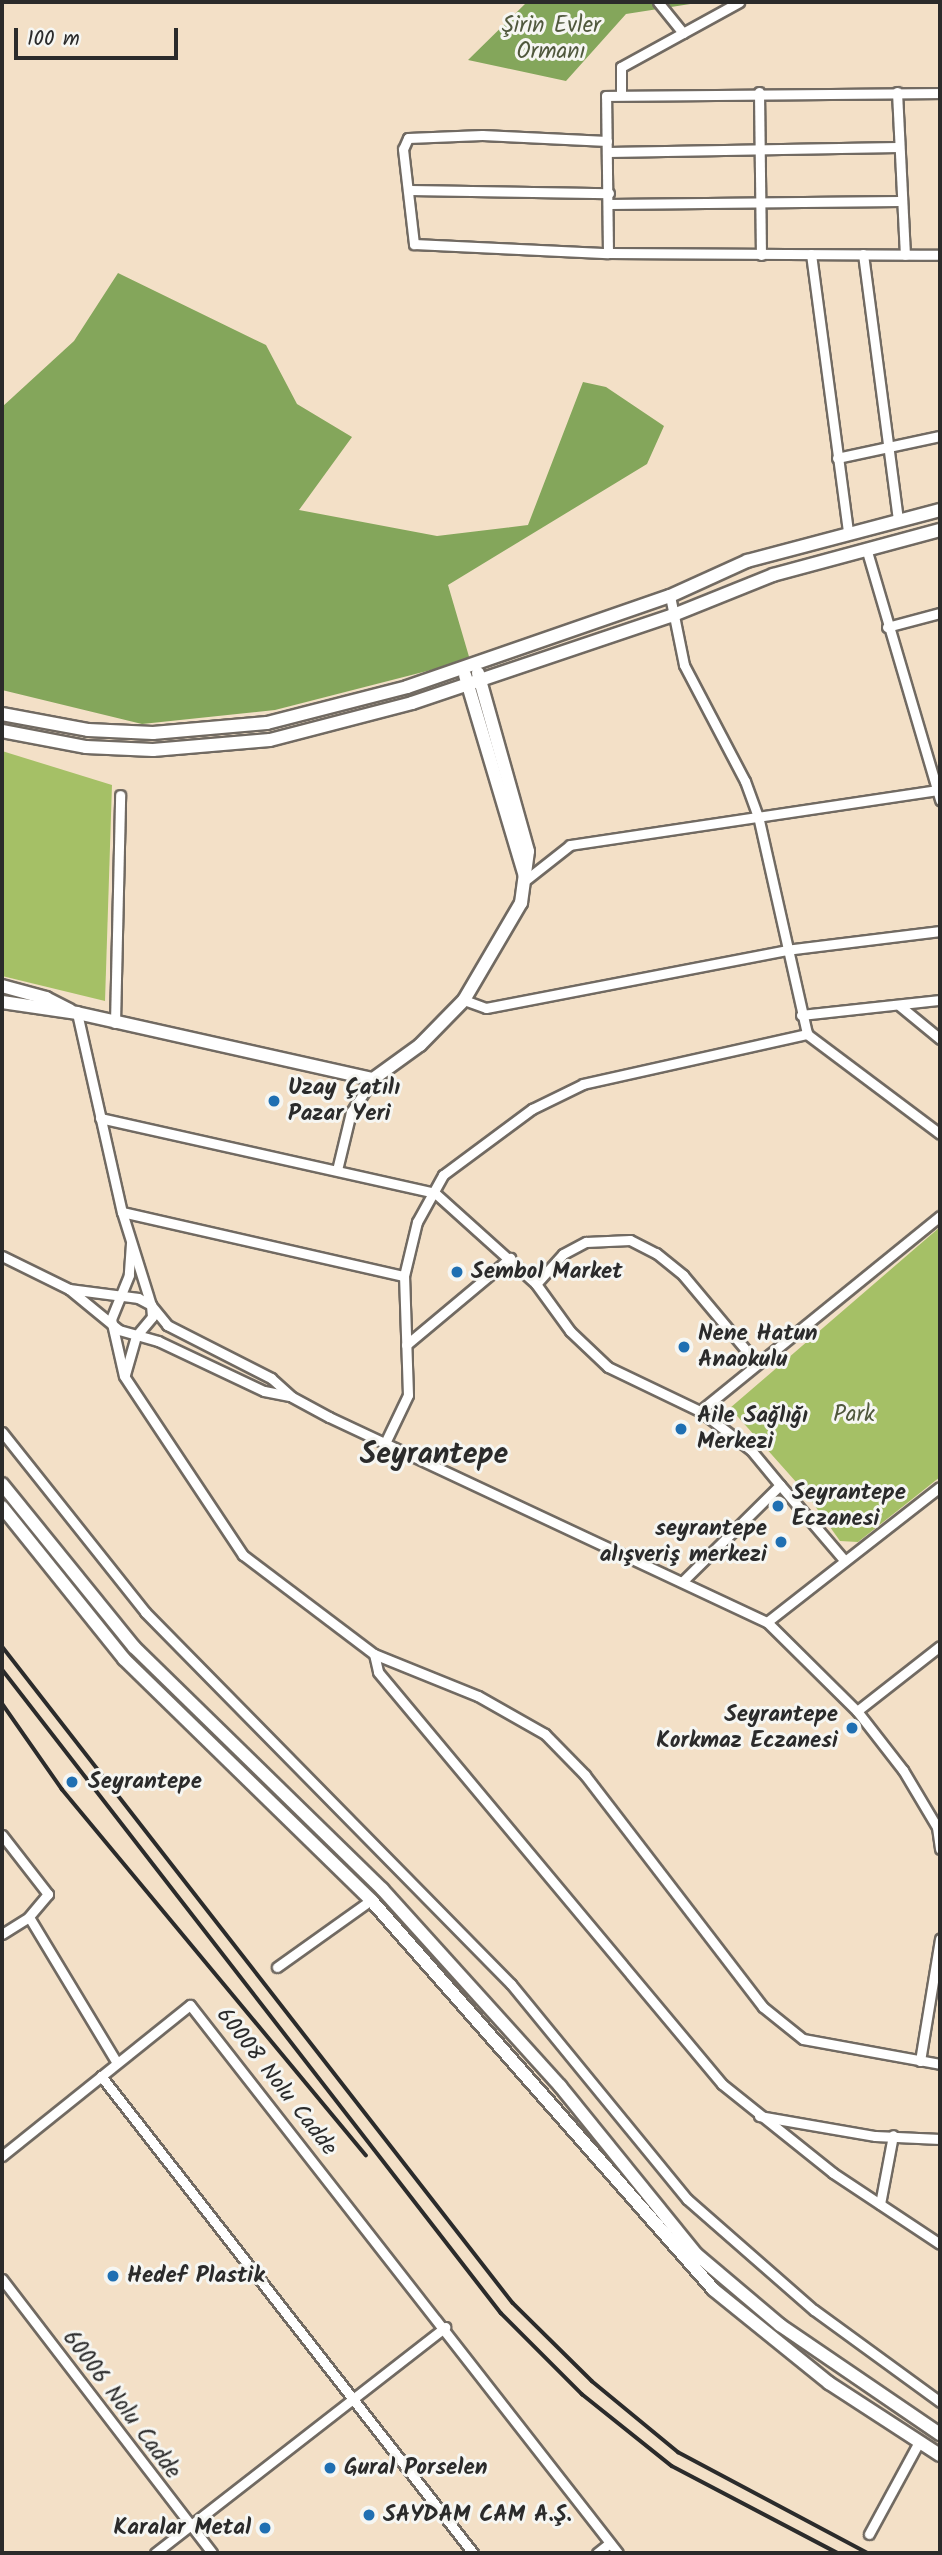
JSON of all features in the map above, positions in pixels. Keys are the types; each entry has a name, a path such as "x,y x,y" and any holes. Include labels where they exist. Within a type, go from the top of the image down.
{"street":[{"path":"658,2 683,33"},
{"path":"621,94 621,66 739,2"},
{"path":"760,92 761,255"},
{"path":"608,253 606,96 760,92 940,93"},
{"path":"897,92 900,201 905,255"},
{"path":"607,141 482,135 408,138 403,149 410,190 414,244 608,253 940,256"},
{"path":"608,152 727,147 761,150 898,147"},
{"path":"410,190 609,193"},
{"path":"609,204 900,201"},
{"path":"811,254 849,533"},
{"path":"863,254 886,448 898,521"},
{"path":"837,458 940,436"},
{"path":"2,714 88,730 212,730 267,723 469,665 670,596 747,561 940,510"},
{"path":"2,731 86,747 213,748 270,740 473,682 671,616 773,575 940,530"},
{"path":"866,548 887,627 940,790 940,800"},
{"path":"670,596 671,616 684,665 745,780 758,816 807,1034 940,1134"},
{"path":"887,627 940,613"},
{"path":"337,1170 351,1112 373,1079 420,1045 464,1000 521,903 527,879 528,851 469,665"},
{"path":"527,879 570,845 940,790"},
{"path":"115,1023 120,795"},
{"path":"464,1000 486,1008 786,950 940,931"},
{"path":"2,986 46,998 76,1013"},
{"path":"801,1015 940,1000"},
{"path":"2,1002 76,1013 373,1079"},
{"path":"900,1006 940,1039"},
{"path":"76,1013 122,1212 151,1305 152,1317 136,1336 124,1376"},
{"path":"385,1443 408,1395 404,1276 416,1222 443,1175 481,1143 532,1109 583,1084 807,1034"},
{"path":"100,1118 435,1193 536,1284 569,1331 608,1367 700,1411 751,1450 844,1560"},
{"path":"122,1212 404,1276"},
{"path":"700,1411 756,1362 940,1216"},
{"path":"536,1284 563,1254 586,1242 630,1240 656,1253 684,1275 756,1362"},
{"path":"131,1243 129,1275 122,1297 113,1306 111,1320 124,1376 243,1555 374,1654 478,1696 545,1734 585,1775 763,2007 803,2039 940,2064"},
{"path":"2,1256 69,1289 111,1320 120,1330 158,1341 264,1391 292,1397 767,1622 857,1711 903,1770 937,1827 940,1849"},
{"path":"406,1345 510,1258"},
{"path":"69,1289 122,1297 151,1305 167,1325 271,1378 292,1397"},
{"path":"2,1432 145,1612 511,1984 687,2199 814,2310 940,2402"},
{"path":"2,1484 134,1647 382,1889 541,2065 696,2254 780,2325 940,2434"},
{"path":"683,1581 780,1485"},
{"path":"767,1622 940,1487"},
{"path":"2,1507 124,1659 371,1900 714,2290 829,2383 940,2455"},
{"path":"857,1711 940,1646"},
{"path":"374,1654 378,1672 722,2084 756,2115 940,2244"},
{"path":"2,1835 48,1894 29,1917 2,1934"},
{"path":"277,1967 371,1900"},
{"path":"29,1917 117,2063"},
{"path":"920,2061 940,1939"},
{"name":"60008 Nolu Cadde","path":"2,2156 190,2005 445,2327 618,2553"},
{"path":"101,2076 473,2553"},
{"path":"756,2115 875,2136 940,2139"},
{"path":"880,2204 893,2135"},
{"name":"60006 Nolu Cadde","path":"2,2279 212,2553"},
{"path":"155,2553 445,2327"},
{"path":"869,2534 919,2442"},
{"path":"597,2553 610,2543"}],"green space":[{"name":"Şirin Evler Ormanı","path":"527,2 703,2 626,14 566,81 468,60"},
{"path":"118,273 266,345 297,404 352,437 299,510 437,536 528,525 583,382 606,387 664,426 647,464 448,585 470,660 275,710 142,724 2,690 2,407 74,341"},
{"path":"2,751 112,785 105,1001 2,976"},
{"name":"Park","path":"940,1227 940,1477 858,1542 840,1541 805,1492 730,1408"}],"railway":[{"path":"2,1646 513,2303 592,2381 678,2452 868,2553"},
{"path":"2,1669 501,2313 582,2394 672,2466 838,2553"},
{"path":"2,1703 62,1789 366,2155"}],"place":[{"name":"Uzay Çatılı Pazar Yeri","path":"274,1101"},
{"name":"Sembol Market","path":"457,1272"},
{"name":"Nene Hatun Anaokulu","path":"684,1347"},
{"name":"Aile Sağlığı Merkezi","path":"681,1429"},
{"name":"Seyrantepe Eczanesi","path":"778,1506"},
{"name":"seyrantepe alışveriş merkezi","path":"781,1542"},
{"name":"Seyrantepe Korkmaz Eczanesi","path":"852,1728"},
{"name":"Seyrantepe","path":"72,1782"},
{"name":"Hedef Plastik","path":"113,2276"},
{"name":"Gural Porselen","path":"330,2468"},
{"name":"SAYDAM CAM A.Ş.","path":"369,2515"},
{"name":"Karalar Metal","path":"265,2528"}],"district":[{"name":"Seyrantepe","path":"434,1455"}]}
